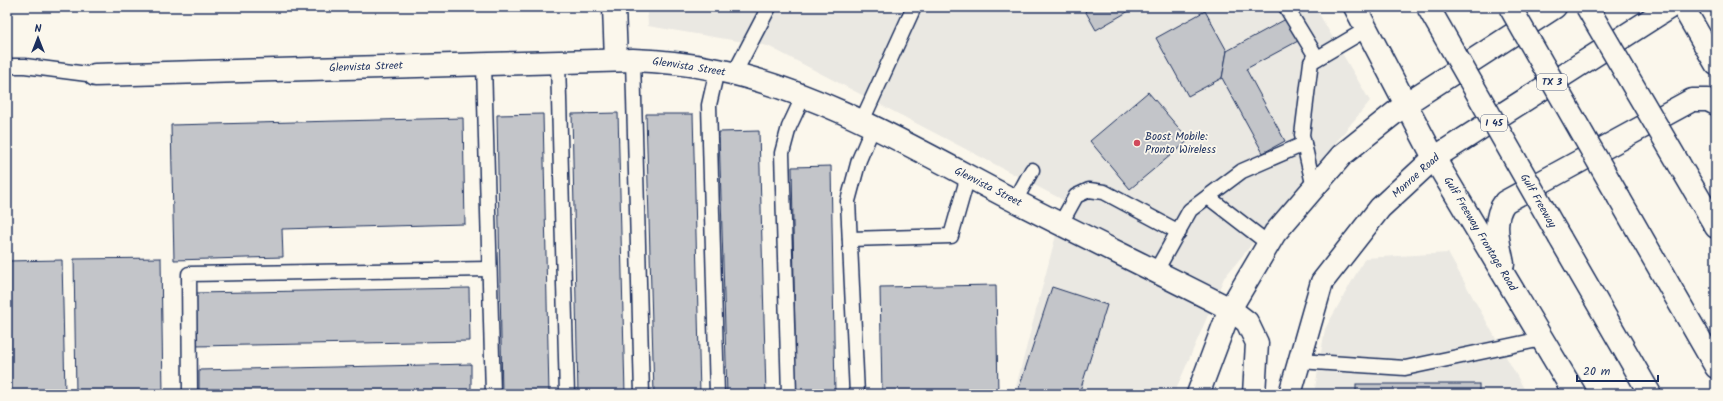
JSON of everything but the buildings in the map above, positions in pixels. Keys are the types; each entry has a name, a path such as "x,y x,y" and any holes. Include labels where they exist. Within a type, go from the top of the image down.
{"main road":[{"path":"614,7 625,60"},
{"name":"Gulf Freeway Frontage Road","path":"1355,7 1407,103 1434,158 1575,394"},
{"name":"Gulf Freeway","path":"1428,7 1650,394"},
{"path":"1510,7 1716,367"},
{"path":"1198,394 1230,309 1275,233 1342,155 1407,103 1555,7"},
{"path":"1587,7 1716,227"},
{"name":"Monroe Road","path":"1290,394 1322,282 1380,208 1434,158 1670,7"},
{"path":"1683,7 1716,64"},
{"name":"Glenvista Street","path":"96,74 625,60 665,62 726,72 774,86 868,124 1014,200 1230,309 1247,322 1257,343 1254,394"},
{"path":"1505,275 1497,221 1499,210 1505,202 1692,100 1708,100 1716,104"}],"lane":[{"path":"717,394 709,105 726,72 769,7"},
{"path":"856,394 848,201 868,124 914,7"},
{"path":"1286,7 1317,58"},
{"path":"1314,188 1302,135 1311,62 1367,29"},
{"path":"625,60 642,394"},
{"path":"558,62 568,394"},
{"path":"484,64 493,394"},
{"path":"7,66 25,66 96,74"},
{"path":"789,394 782,153 789,128 804,97"},
{"path":"1156,271 1190,210 1242,171 1304,144"},
{"path":"1014,200 1032,170"},
{"path":"850,239 951,236 968,176"},
{"path":"1061,223 1076,196 1088,190 1104,192 1179,232"},
{"path":"1208,197 1269,244"},
{"path":"190,394 189,274 489,269"},
{"path":"1299,361 1405,368 1542,339"}],"shaded area":[{"path":"647,7 1315,7 1370,101 1224,278 1174,394 1014,394 1065,201 768,46 648,26"},
{"path":"1448,253 1527,394 1314,394 1325,329 1365,258"}],"place":[{"name":"Boost Mobile: Pronto Wireless","path":"1137,143"}]}
